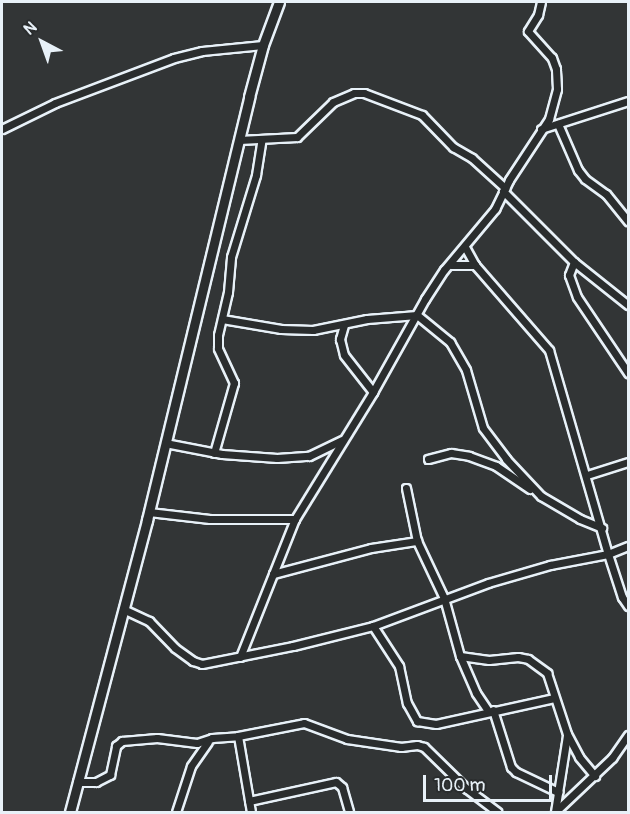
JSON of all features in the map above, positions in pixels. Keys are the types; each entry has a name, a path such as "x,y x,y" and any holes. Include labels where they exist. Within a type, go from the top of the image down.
{"street":[{"path":"70,813 149,512 238,140 263,45 279,2"},
{"path":"240,657 295,519 373,392 425,299 448,266 495,209 504,189 549,119 557,89 556,69 552,58 528,31 538,15 541,2"},
{"path":"2,129 55,103 174,58 202,51 263,45"},
{"path":"238,140 297,137 333,102 354,93 364,93 422,115 453,147 472,158 574,262 628,305"},
{"path":"542,129 628,101"},
{"path":"558,124 578,170 585,179 606,194 628,221"},
{"path":"214,453 234,383 219,348 231,257 256,175 262,139"},
{"path":"465,247 475,265 549,350 608,554 622,597 628,606"},
{"path":"574,262 569,275 578,300 628,373"},
{"path":"448,266 456,263 475,265"},
{"path":"222,319 297,330 344,325 367,319 417,315 450,342 466,370 483,428 490,440 541,496"},
{"path":"344,325 340,339 344,355 373,392"},
{"path":"165,443 214,453 302,457 342,440"},
{"path":"429,459 451,453 469,456 496,466 580,519 602,528"},
{"path":"587,475 628,462"},
{"path":"406,488 417,541 444,598 460,656 476,693 491,711 511,767 516,772 558,792"},
{"path":"149,512 210,519 295,519"},
{"path":"273,574 371,548 417,541"},
{"path":"123,609 149,621 175,648 196,663 240,657 373,626 444,598 550,565 608,554 628,546"},
{"path":"373,626 399,666 407,704 417,722 436,723 554,698"},
{"path":"460,656 489,660 512,656 528,659 547,673 567,734 577,754 595,776"},
{"path":"77,782 96,782 110,776 116,746 122,741 157,738 197,743 212,738 238,736 293,723 304,723 348,739 401,747 417,745 430,752 467,789 497,813"},
{"path":"567,734 555,813 612,758 628,735"},
{"path":"238,736 251,813"},
{"path":"176,813 191,766 212,738"},
{"path":"249,801 336,782 342,787 349,813"}]}
